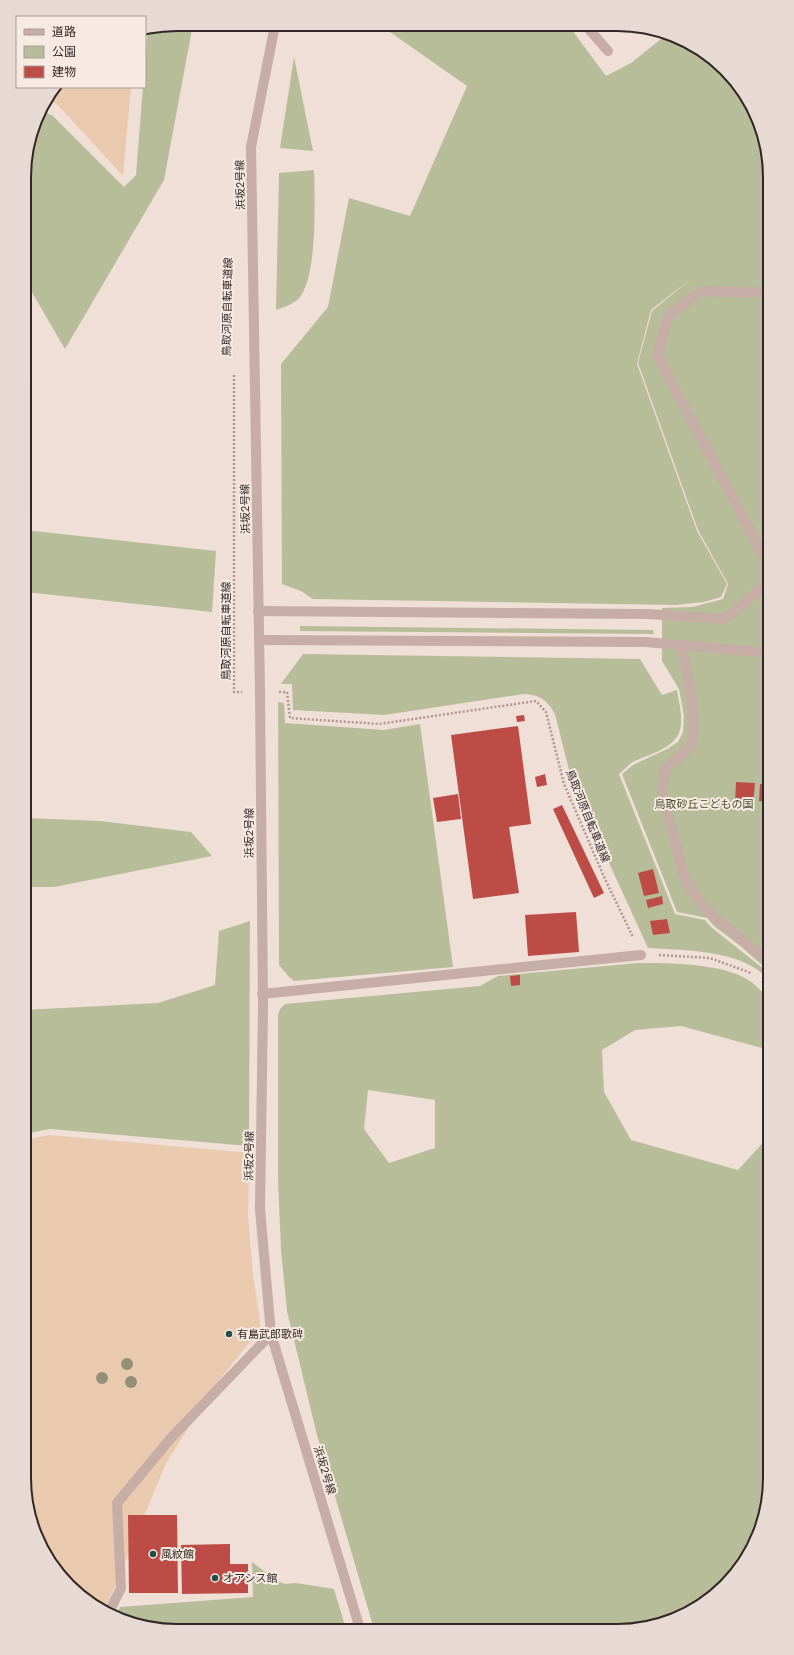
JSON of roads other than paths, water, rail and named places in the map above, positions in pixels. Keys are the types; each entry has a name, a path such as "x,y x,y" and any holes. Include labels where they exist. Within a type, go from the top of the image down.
{"street":[{"name":"浜坂2号線","path":"273,31 251,147 260,692 262,994 260,1209 271,1334 358,1624"},
{"path":"591,31 608,51"},
{"path":"763,293 701,291 669,315 657,355 763,555"},
{"path":"258,611 647,614 725,618 763,587"},
{"path":"259,640 646,642 763,652"},
{"path":"682,645 694,723 690,744 680,757 665,769 662,794 685,879 703,906 763,957"},
{"path":"262,994 641,954"},
{"path":"111,1608 121,1588 117,1503 171,1438 271,1334"}],"place":[{"name":"有島武郎歌碑","path":"229,1334"},
{"name":"風紋館","path":"153,1554"},
{"name":"オアシス館","path":"215,1578"}],"park label":[{"name":"鳥取砂丘こどもの国","path":"704,804"}]}
